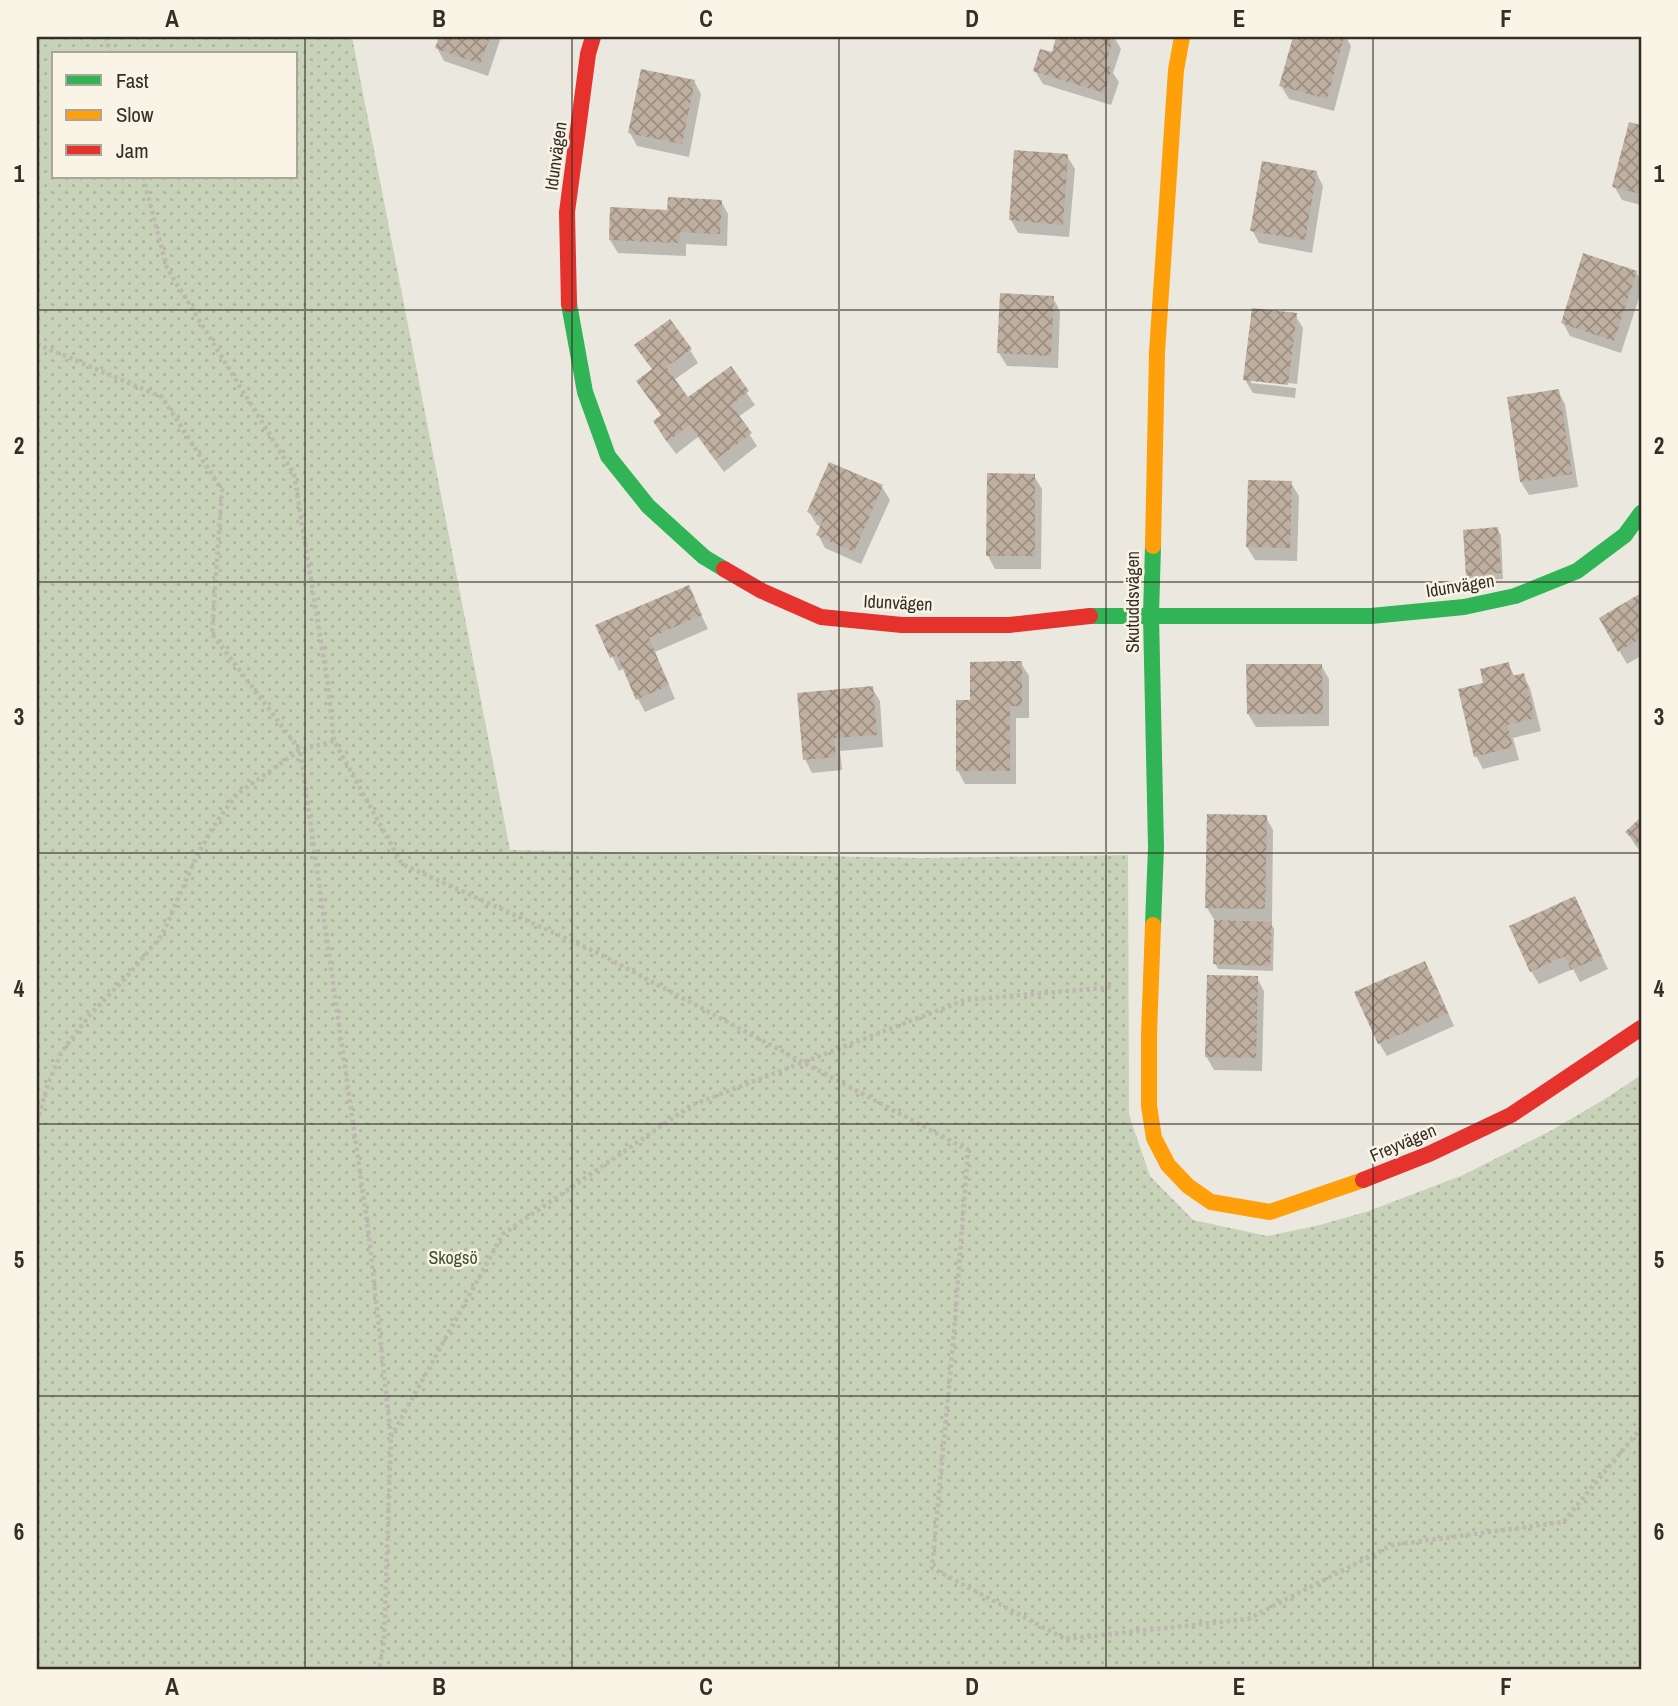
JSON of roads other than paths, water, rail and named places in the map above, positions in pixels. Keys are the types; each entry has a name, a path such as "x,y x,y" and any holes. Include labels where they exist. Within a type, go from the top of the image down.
{"street":[{"name":"Idunvägen","path":"593,37 588,54 567,212 569,306 585,392 608,456 648,506 704,557 762,591 821,617 902,625 1009,625 1083,616 1371,616 1464,607 1515,596 1577,571 1625,535 1641,513"},
{"name":"Skutuddsvägen","path":"1168,1165 1154,1138 1149,1106 1156,847 1151,615 1157,352 1176,70 1182,37"},
{"name":"Freyvägen","path":"1168,1165 1188,1186 1211,1202 1270,1212 1429,1154 1511,1115 1641,1028"}],"park label":[{"name":"Skogsö","path":"453,1258"}]}
